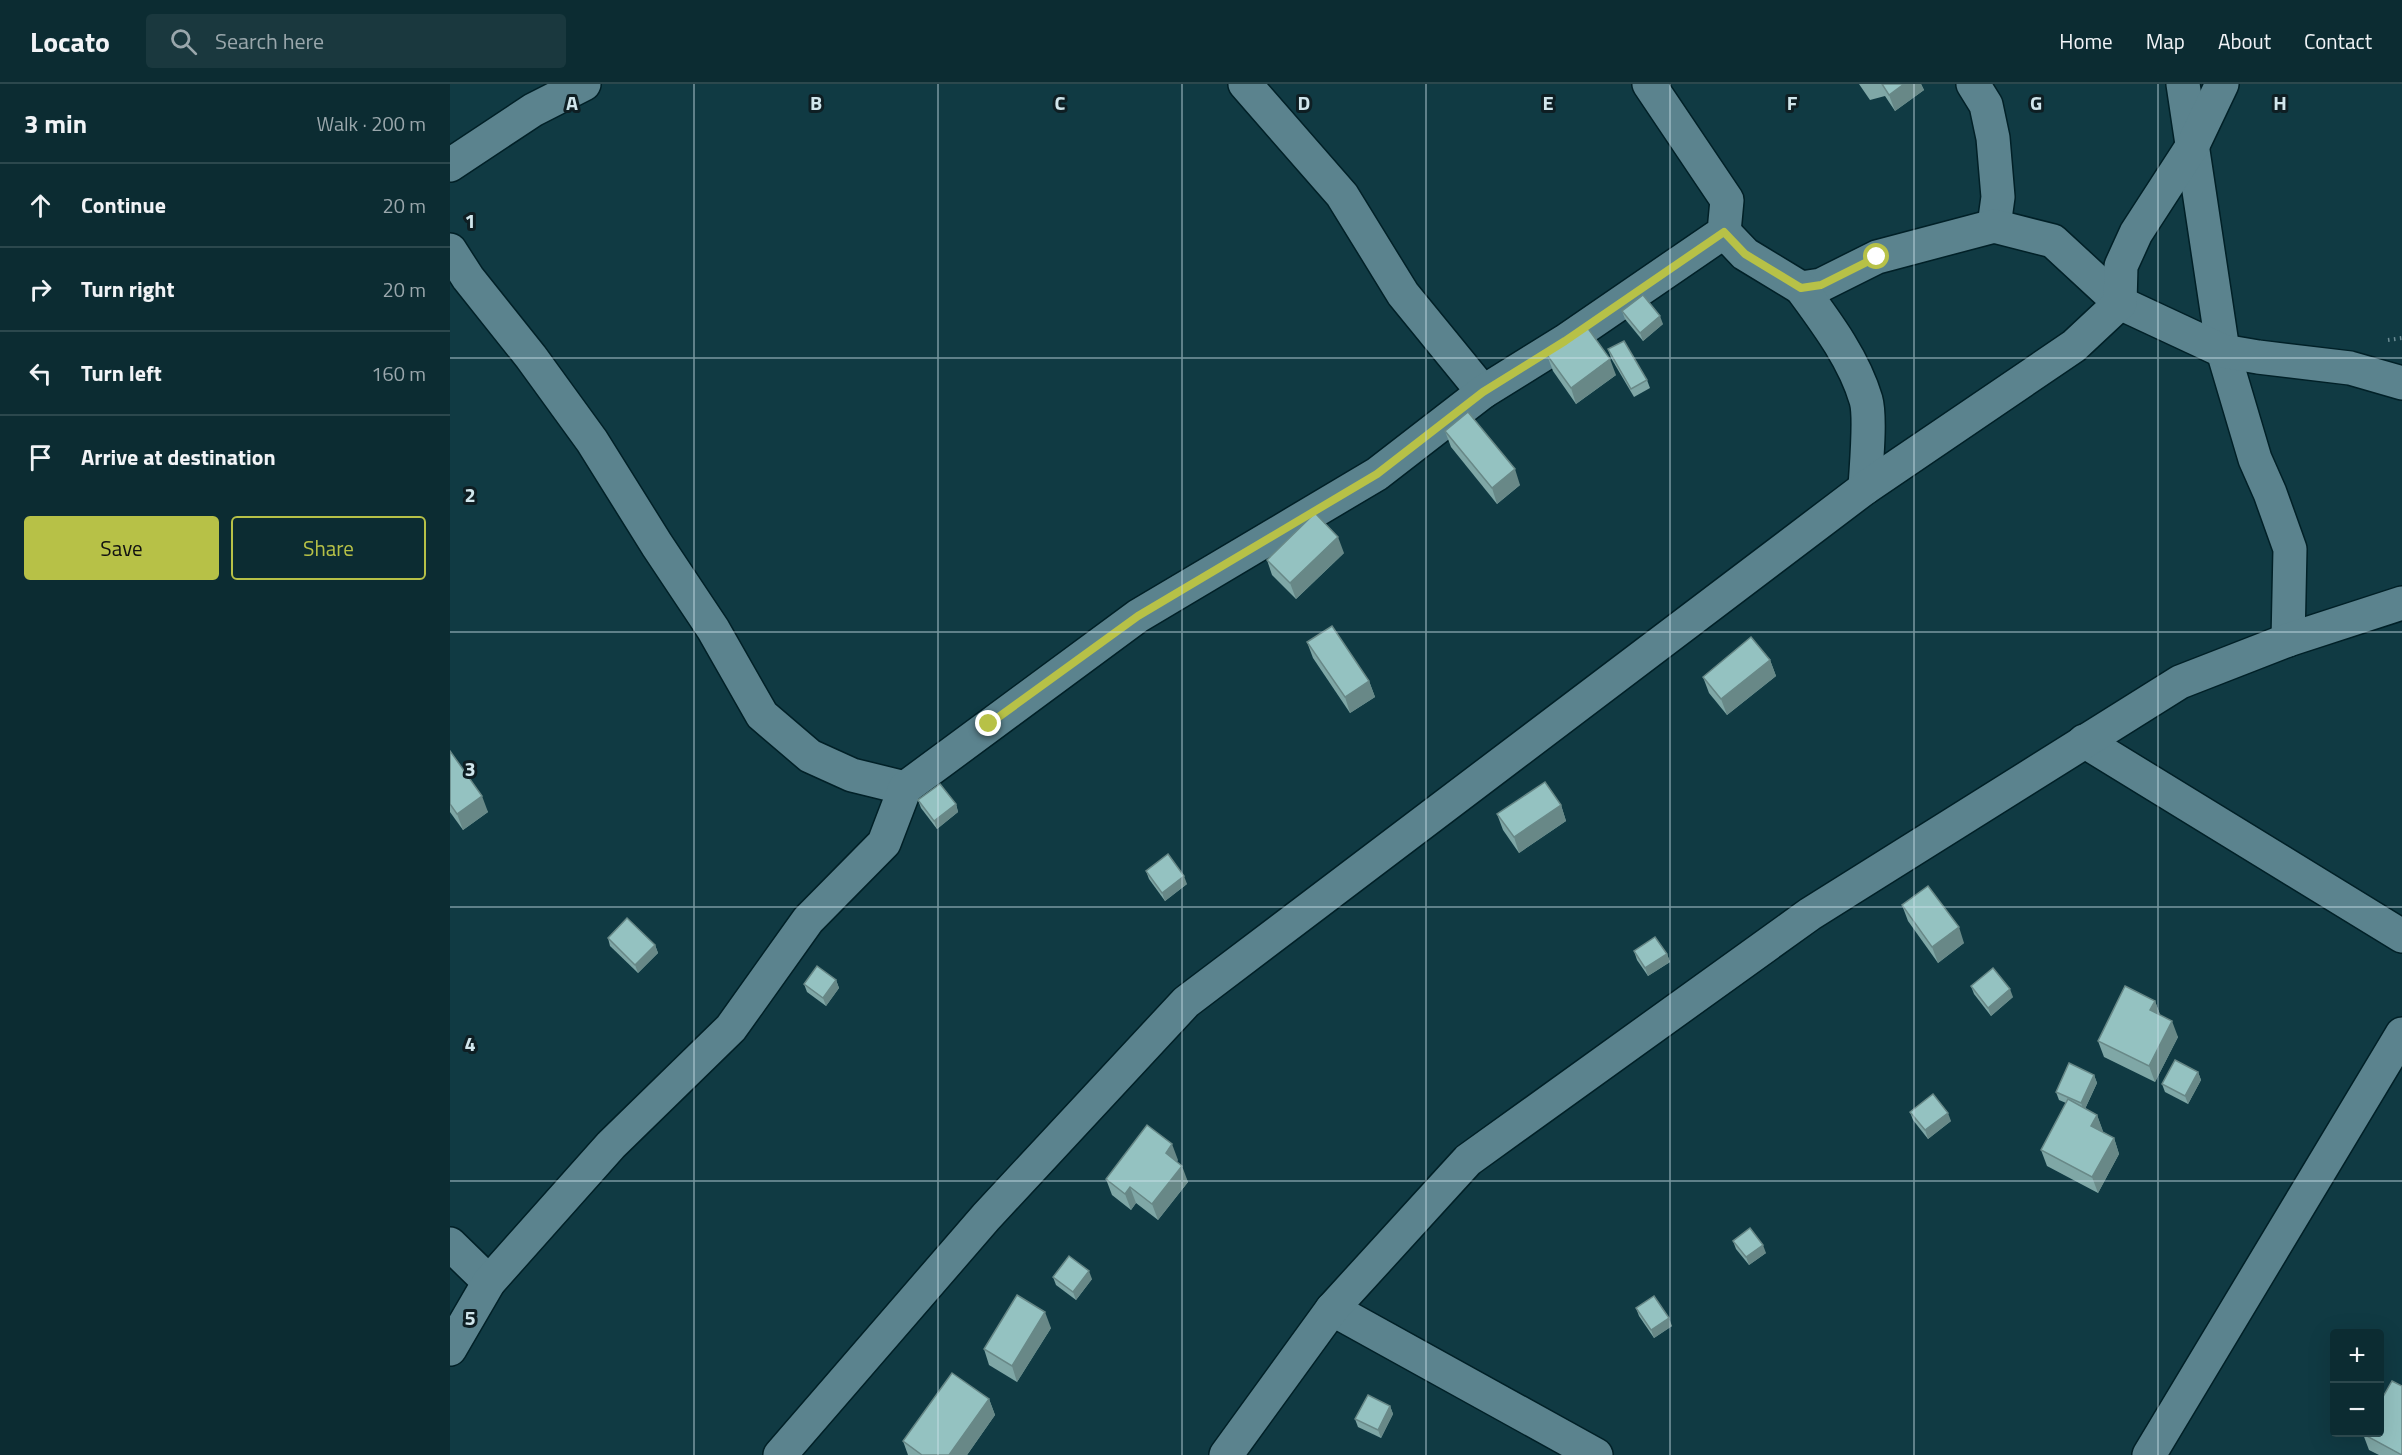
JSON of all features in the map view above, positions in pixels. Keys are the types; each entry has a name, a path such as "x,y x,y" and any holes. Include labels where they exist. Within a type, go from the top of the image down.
{"street":[{"path":"450,165 533,110 584,84"},
{"path":"1245,84 1342,195 1403,294 1483,392"},
{"path":"1649,84 1726,200 1724,232 1745,254 1801,288 1829,326 1852,368 1866,402 1865,488"},
{"path":"1973,84 1986,105 1994,147 1998,197 1994,226"},
{"path":"2183,84 2223,351 2255,459 2290,549 2288,640"},
{"path":"780,1455 986,1217 1186,1002 1865,488 2074,346 2120,303 2121,266 2132,241 2193,145 2222,84"},
{"path":"1801,288 1821,285 1877,257 1994,226 2053,241 2120,303 2223,351 2350,368 2402,383"},
{"path":"450,1349 489,1282 611,1145 731,1028 808,920 884,843 905,788 1138,616 1377,474 1483,392 1565,341 1724,232"},
{"path":"450,250 468,278 531,357 592,441 713,629 762,715 810,756 852,775 905,788"},
{"path":"1226,1455 1332,1310 1468,1160 1810,914 2180,682 2288,640 2402,603"},
{"path":"2084,741 2402,936"},
{"path":"2149,1455 2402,1034"},
{"path":"450,1244 489,1282"},
{"path":"1332,1310 1596,1455"}],"building":[{"path":"1882,84 1904,84 1889,95"},
{"path":"1643,295 1660,316 1640,333 1622,311"},
{"path":"1587,327 1610,359 1571,388 1547,355"},
{"path":"1624,341 1647,380 1631,389 1608,349"},
{"path":"1468,412 1515,469 1492,488 1445,431"},
{"path":"1315,513 1338,537 1290,583 1267,560"},
{"path":"1332,626 1369,681 1345,697 1307,642"},
{"path":"1751,637 1770,660 1721,699 1703,677"},
{"path":"450,751 482,796 457,814 450,804"},
{"path":"1545,782 1561,805 1514,837 1497,814"},
{"path":"940,784 956,804 934,821 918,800"},
{"path":"1168,854 1184,876 1162,893 1146,871"},
{"path":"1928,886 1959,927 1932,947 1902,905"},
{"path":"627,918 655,945 635,965 608,938"},
{"path":"1655,937 1667,954 1645,968 1634,951"},
{"path":"817,966 836,980 823,998 804,984"},
{"path":"1993,968 2010,989 1988,1008 1971,986"},
{"path":"2125,986 2155,1001 2150,1010 2172,1021 2149,1066 2098,1041"},
{"path":"2175,1060 2198,1072 2185,1096 2162,1084"},
{"path":"2069,1063 2094,1075 2081,1103 2056,1092"},
{"path":"1933,1094 1948,1113 1925,1130 1910,1112"},
{"path":"2068,1099 2097,1115 2091,1126 2114,1138 2092,1177 2041,1150"},
{"path":"1147,1125 1172,1144 1166,1153 1182,1166 1152,1204 1130,1187 1125,1194 1106,1179"},
{"path":"1750,1228 1763,1245 1746,1257 1733,1241"},
{"path":"1069,1256 1089,1271 1073,1292 1053,1277"},
{"path":"1017,1295 1045,1312 1012,1366 984,1349"},
{"path":"1654,1296 1669,1318 1651,1330 1636,1308"},
{"path":"952,1373 989,1399 949,1455 922,1455 903,1441"},
{"path":"2392,1381 2402,1386 2402,1455 2369,1437 2384,1437 2384,1395"},
{"path":"1368,1395 1390,1406 1378,1430 1355,1419"}],"route":[{"path":"989,724 1138,616 1377,474 1483,392 1565,341 1724,232 1745,254 1801,288 1821,285 1877,257"}]}
